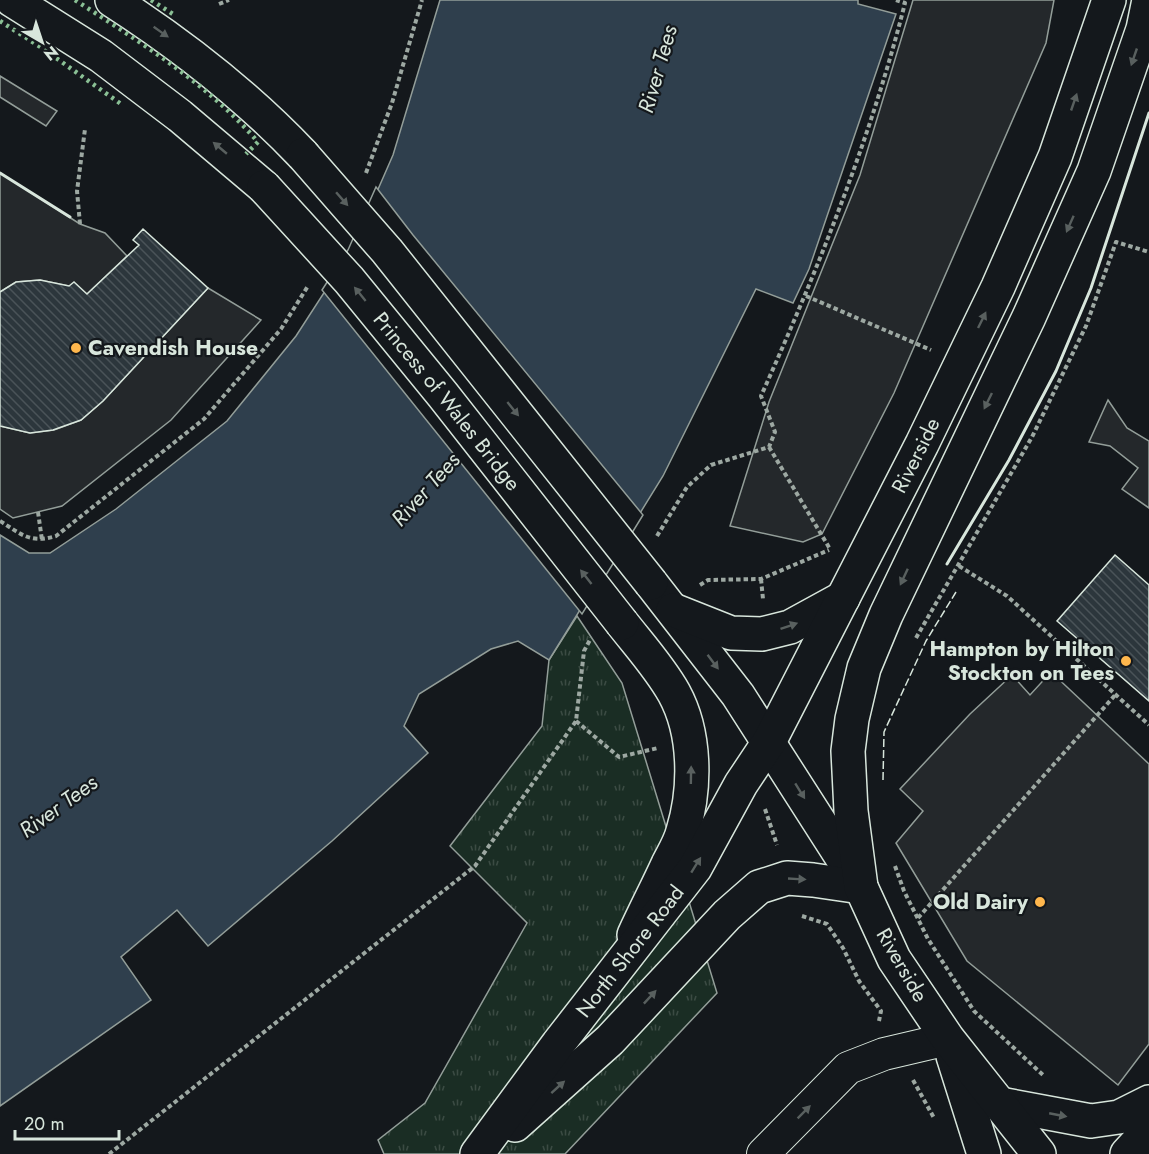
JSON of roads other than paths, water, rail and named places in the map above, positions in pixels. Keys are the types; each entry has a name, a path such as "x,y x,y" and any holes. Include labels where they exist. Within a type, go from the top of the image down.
{"main road":[{"name":"Princess of Wales Bridge","path":"12,0 101,56 180,116 264,187 370,306 443,395 661,673 675,694 690,742 690,799 683,833 622,961"},
{"path":"112,0 182,47 225,80 260,111 303,155 387,251 664,599 738,695 769,742"},
{"name":"Riverside","path":"1039,1154 948,1039 894,959 861,887 769,742 922,444 1008,265 1055,157 1109,0"},
{"name":"Riverside","path":"861,887 851,811 848,751 852,719 864,668 886,615 1029,317 1094,171 1143,29 1149,0"},
{"path":"664,599 731,633 762,634 790,627 843,598"},
{"name":"North Shore Road","path":"477,1154 695,868 741,784 769,742"},
{"path":"483,1154 610,1040 727,915 759,887 787,878 861,887"},
{"name":"Riverside","path":"948,1039 984,1154"},
{"path":"1000,1104 1091,1121 1119,1116 1149,1102"},
{"path":"1127,1154 1149,1130"}],"street":[{"path":"763,1154 848,1068 884,1054 948,1039"}],"water":[{"name":"River Tees","path":"440,0 858,0 858,4 896,14 809,269 793,303 756,289 663,476 549,660 518,641 491,649 419,694 404,726 428,753 332,841 208,946 177,910 121,957 151,1000 0,1106 0,535 29,553 50,553 116,509 227,421 296,336 351,251 393,155"}],"place":[{"name":"Cavendish House","path":"76,348"},
{"name":"Hampton by Hilton Stockton on Tees","path":"1126,661"},
{"name":"Old Dairy","path":"1040,902"}]}
